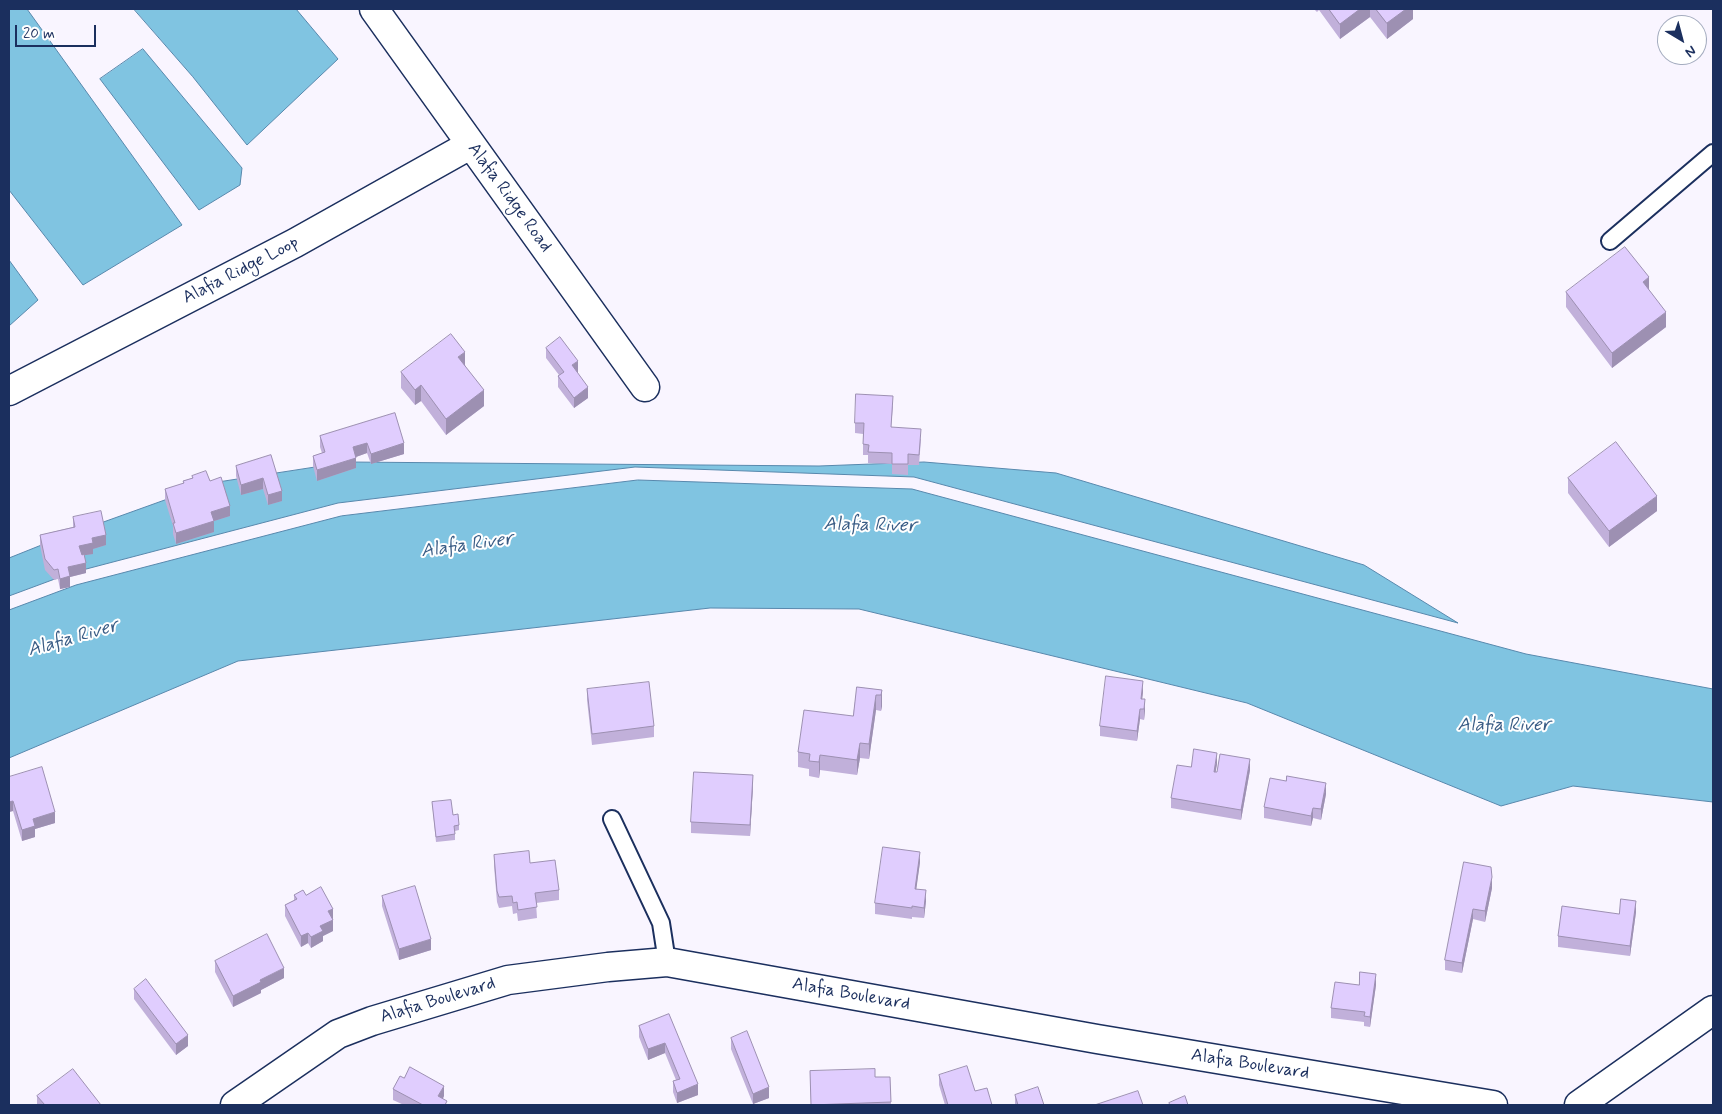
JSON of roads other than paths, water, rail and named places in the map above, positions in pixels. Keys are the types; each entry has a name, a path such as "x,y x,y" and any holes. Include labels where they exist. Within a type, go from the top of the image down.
{"street":[{"name":"Alafia Ridge Road","path":"374,9 645,387"},
{"name":"Alafia Ridge Loop","path":"9,391 296,243 470,145"},
{"name":"Alafia Boulevard","path":"237,1105 338,1034 372,1022 508,980 608,967 667,962 1097,1039 1493,1105"},
{"path":"1579,1105 1713,1010"}],"lane":[{"path":"1610,242 1713,152"},
{"path":"612,819 661,923 667,962"}],"water":[{"path":"9,9 27,9 182,225 83,285 9,190"},
{"path":"134,9 296,9 338,59 247,145 193,77"},
{"path":"143,49 242,168 240,185 199,210 100,79"},
{"path":"9,260 38,300 9,326"},
{"path":"348,462 819,466 924,462 1056,473 1364,565 1458,623 914,477 635,467 338,503 71,573 9,596 9,558 59,538 212,483"},
{"name":"Alafia River","path":"638,480 912,489 1526,654 1713,689 1713,802 1573,786 1501,806 1247,703 859,609 710,608 238,661 9,758 9,610 76,585 341,516"}]}
